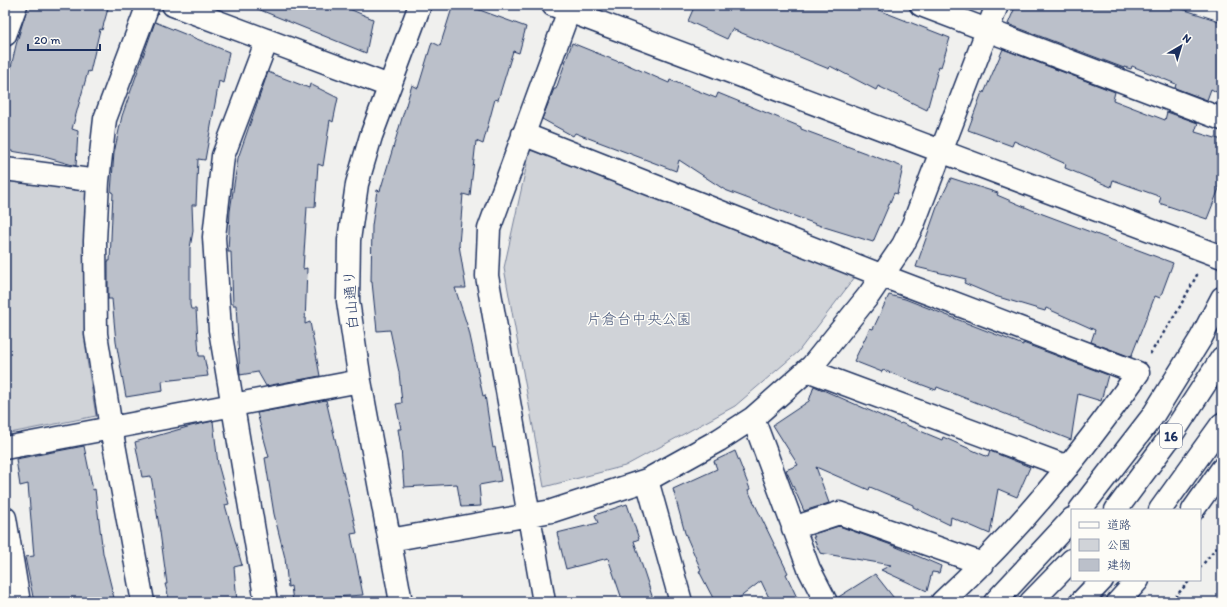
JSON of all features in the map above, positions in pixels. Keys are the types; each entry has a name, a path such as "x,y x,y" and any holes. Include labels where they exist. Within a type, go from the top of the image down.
{"main road":[{"path":"5,35 16,5"},
{"path":"143,602 111,428 96,334 95,241 98,181 105,118 148,5"},
{"path":"173,5 390,86"},
{"name":"白山通り","path":"401,602 360,381 348,301 349,240 357,184 371,136 420,5"},
{"path":"921,5 1222,119"},
{"path":"390,540 552,511 647,480 719,440 753,418 812,366 869,295 903,245 913,225 996,5"},
{"path":"544,602 487,276 489,229 523,134 565,7 1222,257"},
{"path":"266,602 220,330 214,237 223,156 267,40"},
{"path":"523,134 883,276 1138,373 1068,467 1031,512 983,564 942,602"},
{"path":"5,168 98,181"},
{"path":"1081,509 1152,417 1197,344 1222,298"},
{"name":"16","path":"1117,509 1174,433 1222,358"},
{"path":"807,370 1068,467"},
{"path":"5,448 360,381"},
{"path":"753,418 809,569 826,602"},
{"name":"16","path":"1161,509 1222,424"},
{"path":"1194,509 1222,469"},
{"path":"647,480 681,602"},
{"path":"793,528 839,513 983,564"},
{"path":"5,518 18,602"},
{"path":"995,602 1071,520"},
{"path":"1031,602 1071,561"},
{"path":"1081,602 1101,581"},
{"path":"1118,602 1137,581"}],"path":[{"path":"1138,373 1177,312 1201,267"},
{"path":"1201,567 1222,540"},
{"path":"1171,602 1189,581"}],"green space":[{"name":"片倉台中央公園","path":"530,150 678,203 855,277 798,352 735,406 625,466 544,487 504,268"},
{"path":"5,181 90,191 85,287 87,360 96,416 5,434"}],"building":[{"path":"28,5 109,5 102,30 100,29 90,72 88,71 72,129 78,131 76,166 41,156 5,150 5,94 16,45"},
{"path":"248,5 340,5 373,19 366,53"},
{"path":"453,5 466,5 526,27 519,53 513,51 498,100 495,99 483,144 476,141 470,196 463,194 459,245 466,288 455,288 469,331 483,396 485,395 493,448 495,447 501,481 479,485 481,506 461,507 457,484 404,487 398,429 401,429 396,404 402,403 399,372 390,330 377,331 371,282 372,226 377,190 380,191 412,85 418,88 432,42 440,46"},
{"path":"695,5 866,5 950,38 941,67 939,66 927,110 878,86 876,90 830,66 829,69 732,29 727,39 688,21"},
{"path":"1016,5 1170,5 1222,22 1222,95 1211,89 1207,100 1175,88 1176,84 1132,66 1131,69 1124,68 1008,24"},
{"path":"155,22 229,52 223,83 219,81 205,160 198,159 196,205 192,205 193,231 190,248 190,305 191,309 196,309 199,356 204,356 208,376 162,381 163,391 126,397 116,342 112,299 108,299 108,261 110,261 113,193 111,192 114,153 122,116"},
{"path":"572,43 619,61 669,83 670,80 716,98 718,93 801,127 801,129 903,167 897,194 894,193 873,242 821,226 725,190 679,160 676,171 575,133 573,136 542,119 554,89 556,89"},
{"path":"1003,49 1115,92 1113,100 1165,120 1167,112 1198,123 1195,132 1222,140 1222,181 1207,219 1159,203 1161,197 1113,180 1111,187 1065,168 1066,164 1014,141 1012,146 968,130 982,92 984,93"},
{"path":"268,72 309,88 310,84 338,98 333,122 330,120 323,166 318,164 315,207 307,207 303,269 307,268 305,324 310,322 320,376 266,386 258,372 240,375 236,305 233,305 231,252 228,252 230,211 238,158"},
{"path":"951,178 998,193 997,195 1032,210 1173,263 1160,298 1155,296 1131,357 1091,342 1095,330 1046,308 1045,311 995,296 964,283 966,279 916,267 937,207"},
{"path":"889,295 905,299 1023,345 1023,343 1108,375 1101,401 1078,394 1071,440 937,387 936,390 854,361 870,328 873,329"},
{"path":"814,386 900,424 901,423 942,440 943,437 988,457 990,451 1030,467 1017,497 998,489 990,534 951,517 950,525 913,507 913,505 870,487 869,490 816,467 829,503 804,511 786,470 798,465 773,425 809,401"},
{"path":"326,400 357,533 351,534 363,595 320,598 320,602 293,602 291,586 288,587 285,558 274,514 265,458 269,457 257,413"},
{"path":"213,421 218,464 229,504 225,505 242,565 234,567 237,602 170,602 165,584 167,584 151,476 142,477 135,442"},
{"path":"84,446 93,490 95,489 103,553 115,602 34,602 25,557 34,556 28,484 20,486 16,459"},
{"path":"735,451 750,489 748,490 788,573 786,574 799,602 771,602 761,581 734,602 715,602 699,571 701,570 685,533 673,489 717,469 714,461"},
{"path":"627,504 639,539 634,541 654,602 623,602 608,558 566,569 557,533 598,523 595,515"},
{"path":"839,526 894,546 941,566 939,573 932,572 927,591 881,570 891,565 820,553 813,534"},
{"path":"875,574 897,602 838,602 837,598"}]}
